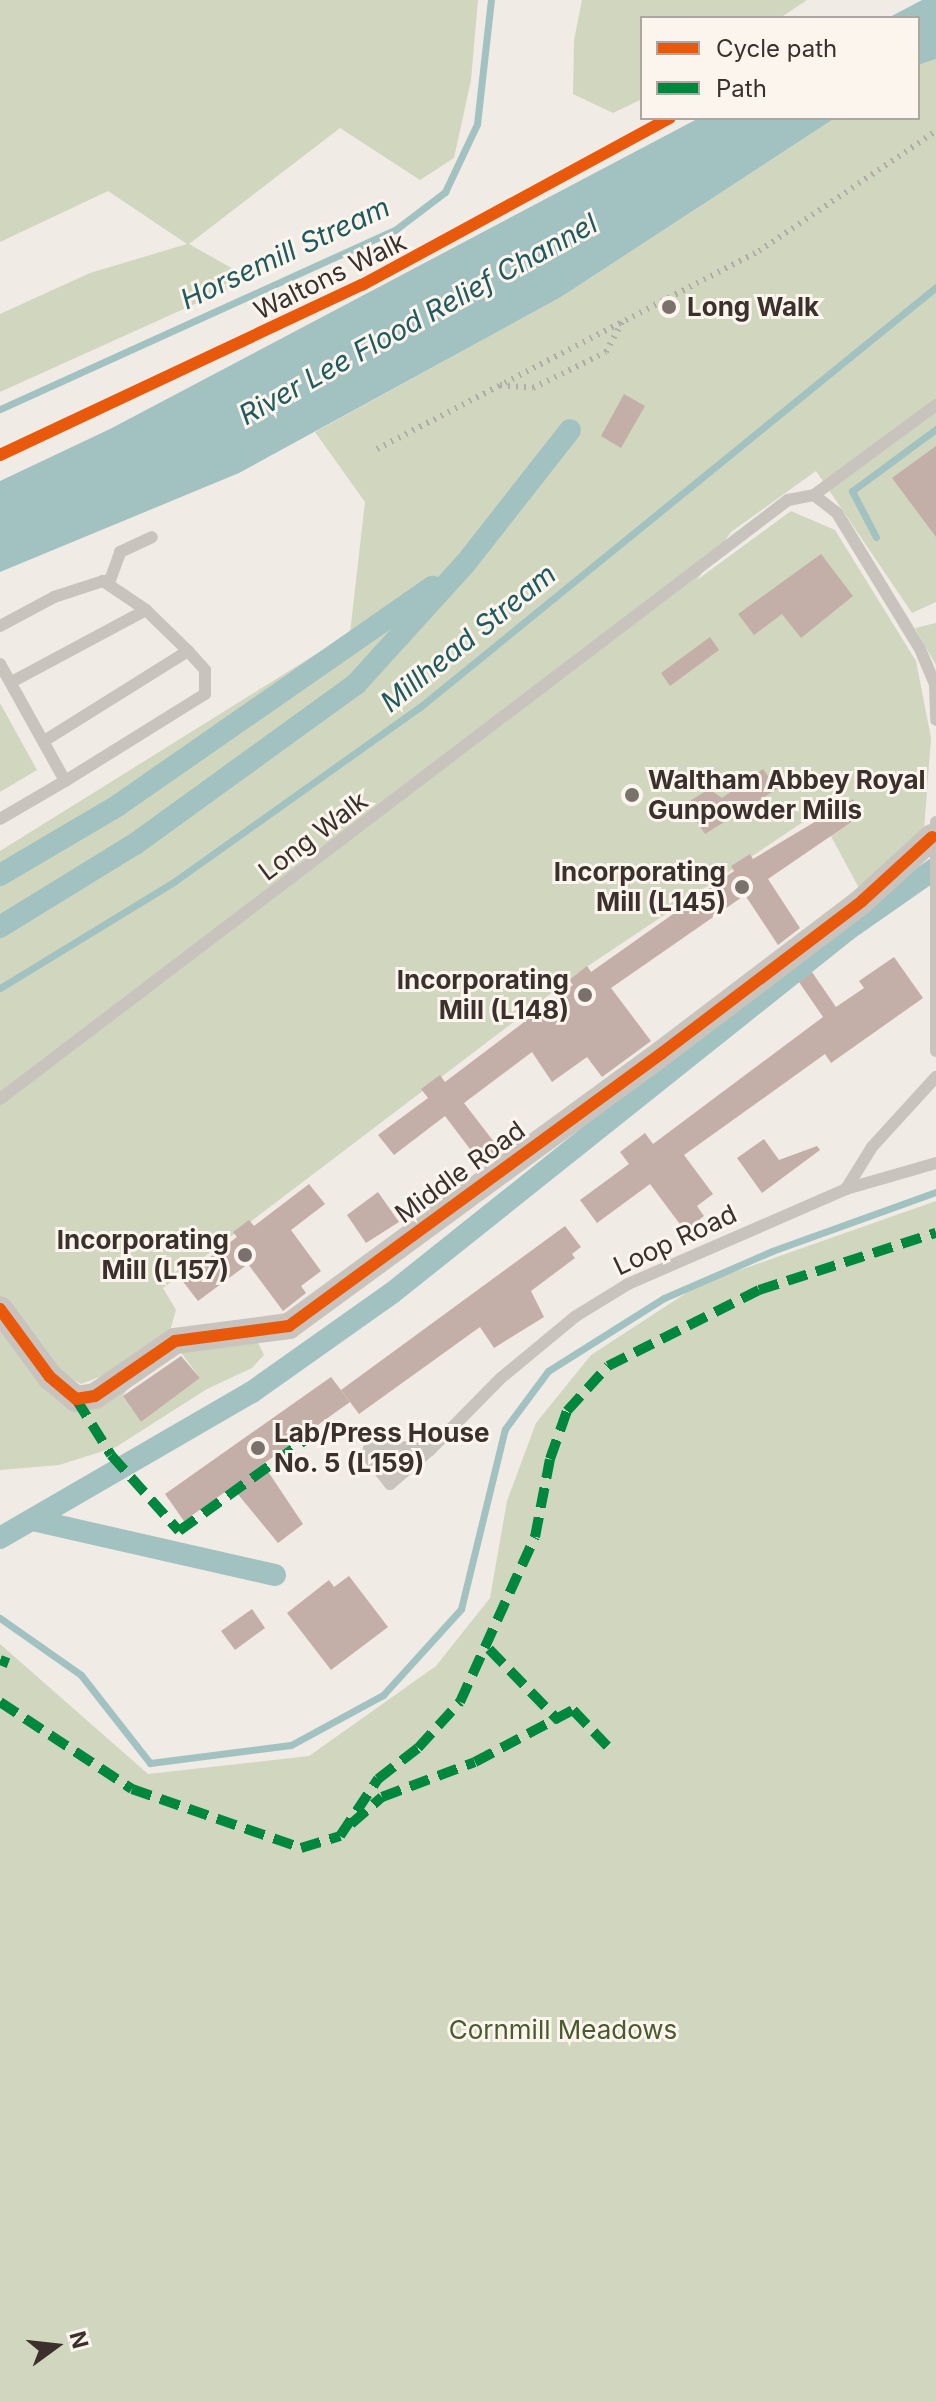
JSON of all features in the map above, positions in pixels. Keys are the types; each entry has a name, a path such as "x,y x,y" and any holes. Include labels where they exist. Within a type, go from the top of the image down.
{"street":[{"name":"Middle Road","path":"0,1309 50,1377 76,1399 95,1396 175,1341 289,1326 700,1025 862,901 934,838"}],"lane":[{"path":"936,405 814,495 837,513 920,649 935,684 936,720"},
{"name":"Long Walk","path":"0,1099 414,788 763,515 788,500 814,495"},
{"path":"109,583 120,552 152,537"},
{"path":"0,626 83,585 109,583 146,610 205,670 205,694 0,819"},
{"path":"12,682 146,610"},
{"path":"44,741 188,651"},
{"path":"0,664 65,781"},
{"path":"934,838 936,1051"},
{"path":"846,1189 872,1147 936,1077"},
{"name":"Loop Road","path":"430,1450 382,1445 369,1449 370,1459 390,1484 430,1450 501,1378 576,1316 628,1284 846,1189 936,1163"}],"green space":[{"path":"0,0 478,0 471,80 454,158 420,180 340,128 189,244 235,270 239,284 0,392 0,314 90,273 187,244 108,191 0,242"},
{"path":"582,0 807,0 783,16 640,16 640,100 613,113 573,94 574,40"},
{"path":"936,59 936,602 912,613 816,471 731,532 697,580 791,511 835,530 916,661 931,738 924,831 860,890 818,812 582,970 163,1288 176,1310 168,1338 122,1368 81,1384 53,1368 0,1301 0,851 350,633 365,502 315,432 561,297 832,120 920,120 920,64"},
{"path":"936,623 936,665 915,628"},
{"path":"0,703 37,770 0,792"},
{"name":"Cornmill Meadows","path":"936,1201 936,2402 0,2402 0,1644 148,1774 309,1756 436,1666 490,1598 507,1501 536,1423 591,1355 700,1284"},
{"path":"0,1326 61,1398 132,1382 123,1396 141,1422 200,1378 176,1346 255,1337 264,1355 252,1368 207,1389 116,1447 59,1465 0,1470"}],"water":[{"path":"922,0 936,0 936,59 920,64 920,16 892,16"},
{"name":"River Lee Flood Relief Channel","path":"695,120 832,120 561,297 239,473 0,572 0,481 110,429"}],"building":[{"path":"624,394 645,406 621,448 601,436"},
{"path":"936,446 936,537 892,478"},
{"path":"821,554 853,596 801,638 782,614 754,635 738,614"},
{"path":"710,637 719,650 670,686 661,673"},
{"path":"763,769 777,789 705,834 685,804 709,789 722,798"},
{"path":"853,799 863,814 768,879 800,928 778,945 745,895 611,988 651,1041 602,1077 587,1057 552,1082 532,1052 464,1103 501,1151 482,1165 445,1116 394,1155 378,1135 428,1098 421,1089 440,1075 445,1082 573,985 569,980 587,966 591,972 734,871 731,866 750,854 753,859"},
{"path":"894,957 923,998 831,1063 825,1054 684,1155 713,1194 697,1206 704,1216 685,1231 650,1184 597,1223 580,1200 629,1164 620,1152 645,1133 653,1144 823,1017 799,982 812,972 836,1007 864,988 859,981"},
{"path":"764,1139 779,1160 817,1146 820,1150 762,1193 737,1158"},
{"name":"Incorporating Mill (L157)","path":"309,1184 325,1204 291,1230 321,1271 301,1286 306,1293 283,1311 248,1264 198,1301 181,1279 237,1237 233,1232 249,1220 254,1226"},
{"path":"378,1192 399,1222 366,1243 347,1215"},
{"path":"565,1226 581,1247 572,1254 575,1258 531,1291 544,1317 494,1348 480,1327 359,1414 341,1390"},
{"path":"181,1356 200,1378 141,1422 123,1396"},
{"name":"Lab/Press House No. 5 (L159)","path":"331,1377 350,1402 263,1464 303,1524 278,1543 232,1487 184,1521 165,1494"},
{"path":"349,1576 388,1627 331,1670 287,1613 329,1580 334,1587"},
{"path":"252,1609 265,1628 235,1650 221,1631"}],"waterway":[{"name":"Horsemill Stream","path":"0,409 395,230 445,192 477,124 491,0"},
{"name":"Millhead Stream","path":"0,988 175,881 420,707 936,287"},
{"path":"876,537 852,491 936,429"},
{"path":"0,927 135,844 356,684 465,564 570,430"},
{"path":"0,875 117,806 432,587"},
{"path":"0,1538 252,1392 392,1293 847,930 936,868"},
{"path":"0,1618 81,1675 150,1763 291,1745 383,1695 461,1609 505,1429 548,1371 664,1298 772,1251 936,1192"},
{"path":"37,1521 275,1575"}],"railway":[{"path":"377,449 759,251 936,131"},
{"path":"500,385 533,388 606,352 622,322"}],"marked path":[{"path":"0,1702 132,1789 301,1848 340,1836 378,1779 418,1748 460,1702 535,1537 550,1459 567,1411 608,1366 759,1290 936,1233"},
{"path":"76,1399 111,1455 179,1531 308,1438"},
{"path":"489,1649 559,1721"},
{"path":"0,1660 8,1663"},
{"path":"351,1824 382,1797 475,1762 573,1710 611,1750"}],"cycle path":[{"name":"Waltons Walk","path":"0,455 362,285 666,120"},
{"path":"0,1309 50,1377 76,1399 95,1396 175,1341 289,1326 662,1053 862,901 932,837"}],"place":[{"name":"Long Walk","path":"669,307"},
{"name":"Waltham Abbey Royal Gunpowder Mills","path":"632,795"},
{"name":"Incorporating Mill (L145)","path":"742,887"},
{"name":"Incorporating Mill (L148)","path":"585,995"},
{"name":"Incorporating Mill (L157)","path":"245,1255"},
{"name":"Lab/Press House No. 5 (L159)","path":"258,1448"}]}
